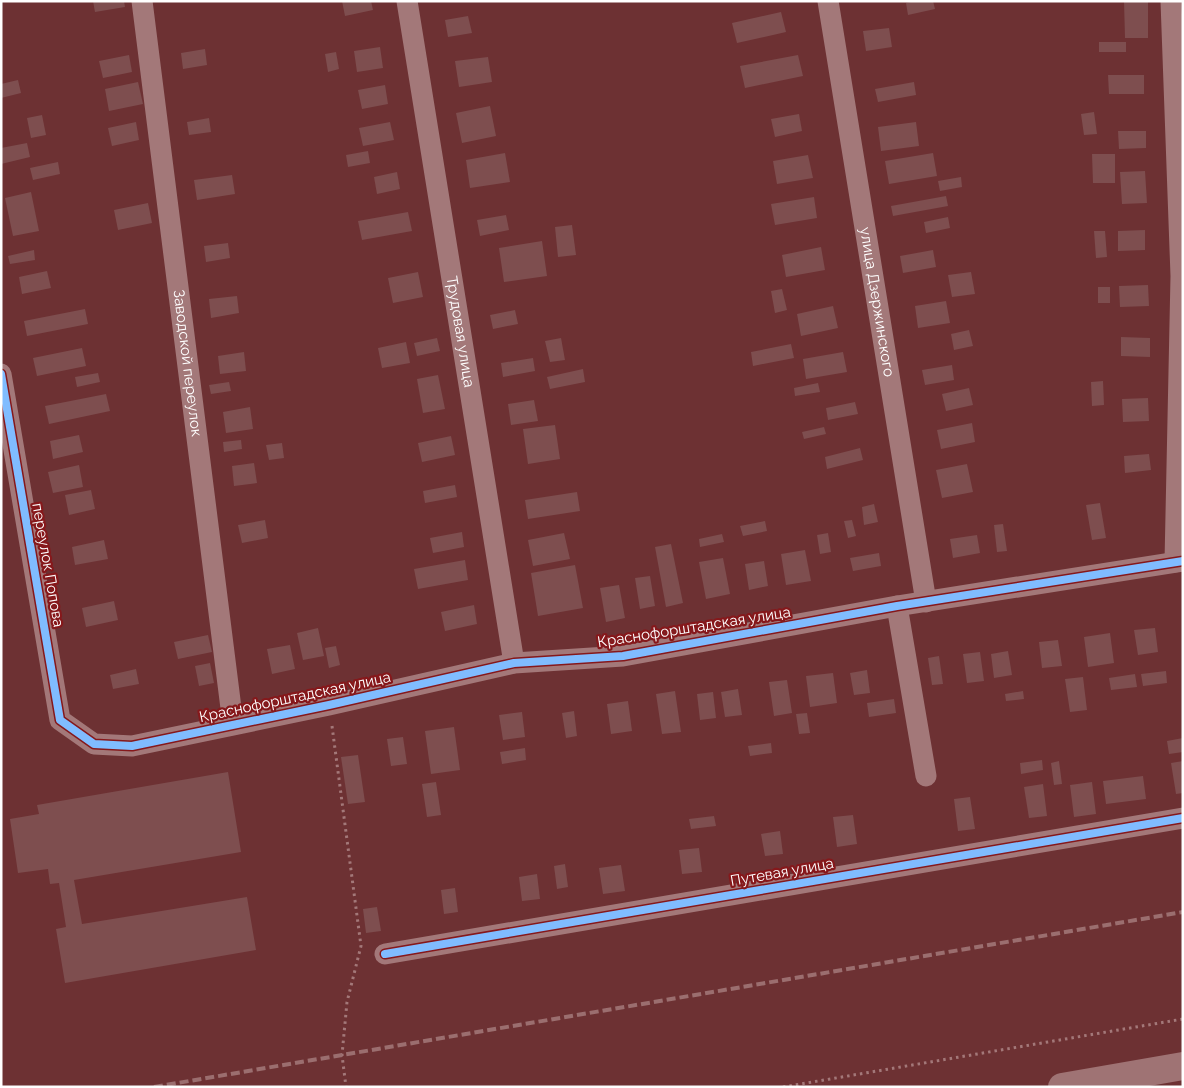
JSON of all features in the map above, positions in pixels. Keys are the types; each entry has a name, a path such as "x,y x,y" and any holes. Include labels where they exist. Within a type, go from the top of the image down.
{"main road":[{"path":"1062,1087 1183,1066"}],"street":[{"name":"Заводской переулок","path":"142,1 233,724"},
{"name":"Трудовая улица","path":"407,1 514,663"},
{"name":"улица Дзержинского","path":"828,1 926,602"},
{"path":"1171,1 1181,276 1179,561"},
{"name":"переулок Попова","path":"1,374 60,720 94,744"},
{"name":"Краснофорштадская улица","path":"94,744 132,746 329,706 514,663 623,656 897,606 1179,561"},
{"path":"897,606 926,776"},
{"name":"Путевая улица","path":"385,954 1183,818"}],"path":[{"path":"329,706 360,946 347,1002 342,1055 346,1087"},
{"path":"783,1087 1183,1019"}],"building":[{"path":"93,1 124,1 125,7 95,12"},
{"path":"342,1 371,1 373,10 345,16"},
{"path":"933,1 935,9 908,15 906,3"},
{"path":"1124,1 1148,1 1148,38 1125,38"},
{"path":"781,12 786,32 737,43 732,23"},
{"path":"468,16 472,33 448,37 445,20"},
{"path":"889,28 892,47 866,51 863,31"},
{"path":"1099,42 1126,42 1126,52 1099,52"},
{"path":"380,47 383,68 357,72 354,51"},
{"path":"205,49 207,65 183,69 181,53"},
{"path":"336,52 339,69 328,72 325,54"},
{"path":"129,55 132,72 103,78 99,61"},
{"path":"798,55 803,76 745,88 740,66"},
{"path":"488,57 492,82 459,87 455,61"},
{"path":"1108,75 1144,75 1144,94 1109,94"},
{"path":"18,80 21,93 1,98 1,84"},
{"path":"138,82 143,104 109,111 105,89"},
{"path":"914,82 916,95 878,102 875,89"},
{"path":"385,85 388,104 362,109 358,90"},
{"path":"490,106 496,136 462,143 456,113"},
{"path":"1094,112 1097,134 1084,135 1081,114"},
{"path":"799,114 802,131 775,137 771,119"},
{"path":"42,115 46,135 31,138 27,118"},
{"path":"209,118 211,132 189,135 187,122"},
{"path":"136,122 139,140 112,146 108,128"},
{"path":"390,122 394,140 363,146 359,128"},
{"path":"916,122 919,146 881,151 878,127"},
{"path":"1118,131 1146,131 1146,148 1119,149"},
{"path":"27,143 30,157 1,164 1,148"},
{"path":"368,151 370,163 348,167 346,155"},
{"path":"505,153 510,182 470,188 466,160"},
{"path":"933,153 937,176 889,184 885,161"},
{"path":"1092,154 1115,154 1115,183 1093,183"},
{"path":"808,155 813,178 777,184 773,161"},
{"path":"58,162 60,174 33,180 30,168"},
{"path":"1145,171 1147,203 1122,204 1120,172"},
{"path":"397,172 400,189 377,194 374,177"},
{"path":"232,175 235,194 197,200 194,180"},
{"path":"961,177 962,187 940,191 938,181"},
{"path":"31,192 39,231 13,236 5,198"},
{"path":"946,196 948,206 893,216 891,206"},
{"path":"814,197 817,218 775,225 771,204"},
{"path":"148,203 152,223 118,230 114,210"},
{"path":"408,212 412,231 362,240 358,221"},
{"path":"506,215 509,230 480,236 477,220"},
{"path":"948,217 950,228 926,233 924,222"},
{"path":"572,225 576,255 558,257 555,227"},
{"path":"1145,230 1145,250 1118,251 1118,231"},
{"path":"1094,231 1105,231 1107,257 1096,258"},
{"path":"542,241 547,276 504,282 499,248"},
{"path":"228,243 230,258 206,262 204,246"},
{"path":"821,247 825,270 786,277 782,255"},
{"path":"34,250 35,260 10,264 8,256"},
{"path":"933,250 936,267 903,273 900,256"},
{"path":"47,271 51,288 22,294 19,277"},
{"path":"418,272 423,297 393,303 388,278"},
{"path":"971,272 975,294 952,297 948,275"},
{"path":"1148,285 1149,306 1120,307 1119,286"},
{"path":"1098,287 1110,287 1110,303 1098,303"},
{"path":"782,289 787,310 775,313 771,291"},
{"path":"237,296 239,313 211,318 209,299"},
{"path":"946,301 950,323 918,328 915,306"},
{"path":"833,306 838,328 801,336 797,314"},
{"path":"85,309 88,324 27,336 24,321"},
{"path":"515,310 518,324 493,329 490,315"},
{"path":"969,330 973,346 954,350 951,334"},
{"path":"1121,337 1150,338 1150,357 1121,356"},
{"path":"437,338 440,351 417,356 414,343"},
{"path":"561,338 565,360 550,362 545,341"},
{"path":"406,342 410,363 382,368 378,348"},
{"path":"791,344 794,358 753,366 751,352"},
{"path":"82,348 86,366 37,376 33,358"},
{"path":"244,352 246,371 220,374 218,356"},
{"path":"843,352 847,372 806,379 803,359"},
{"path":"533,358 535,371 503,377 501,363"},
{"path":"952,365 954,380 925,385 922,370"},
{"path":"583,369 585,382 550,389 547,377"},
{"path":"98,373 100,382 77,387 75,377"},
{"path":"438,375 445,409 423,413 417,379"},
{"path":"1103,381 1104,405 1092,406 1091,382"},
{"path":"229,382 231,391 211,394 209,385"},
{"path":"818,383 820,392 795,396 794,388"},
{"path":"969,388 973,405 946,411 942,394"},
{"path":"106,394 110,411 49,424 45,406"},
{"path":"1148,398 1149,421 1123,422 1122,399"},
{"path":"534,400 538,421 511,425 508,404"},
{"path":"855,402 858,414 828,420 826,408"},
{"path":"250,407 253,429 226,433 223,412"},
{"path":"972,423 975,442 941,449 937,430"},
{"path":"555,425 560,459 528,464 523,429"},
{"path":"824,427 826,434 804,439 802,432"},
{"path":"79,435 83,452 53,459 50,441"},
{"path":"451,436 455,455 422,462 418,443"},
{"path":"241,440 242,449 224,452 223,442"},
{"path":"282,443 284,458 269,460 266,445"},
{"path":"860,448 863,460 827,469 825,457"},
{"path":"1149,454 1151,470 1125,473 1124,456"},
{"path":"254,463 257,483 234,486 232,466"},
{"path":"967,464 973,492 942,498 936,470"},
{"path":"79,465 83,487 53,493 48,472"},
{"path":"455,485 457,497 425,503 423,491"},
{"path":"91,490 95,509 69,515 65,495"},
{"path":"577,492 580,511 528,519 525,500"},
{"path":"1100,503 1106,538 1092,540 1086,505"},
{"path":"874,504 878,522 864,525 862,507"},
{"path":"265,520 268,538 242,543 238,525"},
{"path":"852,520 856,536 848,538 844,521"},
{"path":"765,521 767,531 743,536 740,526"},
{"path":"1003,524 1007,551 997,552 994,525"},
{"path":"462,532 464,547 433,553 430,538"},
{"path":"564,533 570,559 533,566 528,540"},
{"path":"828,533 831,552 820,554 817,535"},
{"path":"722,534 724,542 700,547 699,539"},
{"path":"977,535 980,553 953,558 950,539"},
{"path":"104,540 108,559 75,565 72,547"},
{"path":"671,544 683,603 666,607 655,547"},
{"path":"805,550 811,581 786,585 781,554"},
{"path":"879,553 881,566 853,571 850,558"},
{"path":"723,558 730,594 706,599 699,562"},
{"path":"465,560 468,580 418,589 414,569"},
{"path":"764,561 768,586 749,590 745,564"},
{"path":"575,565 583,608 538,616 531,573"},
{"path":"650,576 655,606 640,609 635,578"},
{"path":"619,585 625,618 606,622 600,588"},
{"path":"114,601 118,620 86,627 82,608"},
{"path":"474,605 477,624 445,631 441,612"},
{"path":"318,628 324,656 303,660 297,633"},
{"path":"1155,628 1158,652 1138,655 1134,630"},
{"path":"1110,633 1114,663 1088,667 1084,637"},
{"path":"208,635 212,652 178,659 174,642"},
{"path":"1058,640 1062,666 1042,668 1039,642"},
{"path":"290,645 295,669 272,674 267,649"},
{"path":"336,646 340,665 329,668 325,648"},
{"path":"1008,651 1012,675 994,678 991,654"},
{"path":"980,652 984,681 967,683 963,654"},
{"path":"939,656 943,684 932,685 928,658"},
{"path":"210,663 214,683 199,686 195,666"},
{"path":"136,669 139,684 113,689 110,675"},
{"path":"867,670 870,693 854,695 850,673"},
{"path":"1166,671 1167,683 1143,686 1141,674"},
{"path":"833,673 837,703 810,707 806,676"},
{"path":"1135,674 1137,687 1111,690 1109,678"},
{"path":"1083,677 1087,710 1070,712 1065,679"},
{"path":"787,680 792,713 774,716 769,682"},
{"path":"738,689 742,715 725,717 721,692"},
{"path":"675,691 681,732 662,734 656,694"},
{"path":"1023,691 1024,699 1006,701 1005,694"},
{"path":"713,692 716,718 700,720 697,694"},
{"path":"894,699 896,713 869,717 867,703"},
{"path":"628,701 632,731 611,734 607,704"},
{"path":"574,711 577,736 566,738 562,713"},
{"path":"522,712 525,737 503,740 499,715"},
{"path":"807,713 810,733 799,734 796,714"},
{"path":"454,727 460,770 431,774 425,731"},
{"path":"403,737 407,764 391,766 387,739"},
{"path":"1183,738 1183,752 1169,754 1167,741"},
{"path":"771,743 772,753 750,756 748,746"},
{"path":"525,748 526,760 502,764 500,752"},
{"path":"358,755 365,802 348,804 341,757"},
{"path":"1042,760 1043,770 1021,774 1020,763"},
{"path":"1059,761 1062,784 1054,785 1051,763"},
{"path":"1183,761 1183,793 1176,794 1171,763"},
{"path":"228,772 241,852 74,880 82,924 247,897 256,950 65,983 56,929 66,927 59,883 50,884 48,869 18,873 10,819 39,814 37,805"},
{"path":"1143,776 1146,799 1106,804 1103,781"},
{"path":"436,782 441,815 427,817 422,784"},
{"path":"1092,782 1096,814 1074,817 1070,785"},
{"path":"1043,784 1047,816 1029,818 1024,787"},
{"path":"970,797 975,829 958,831 954,799"},
{"path":"853,815 857,844 837,847 833,817"},
{"path":"714,816 716,826 691,829 689,819"},
{"path":"780,831 783,854 765,856 761,834"},
{"path":"699,848 702,872 682,874 679,850"},
{"path":"565,864 568,887 557,889 554,866"},
{"path":"621,865 625,891 603,894 599,868"},
{"path":"537,874 540,899 522,901 519,877"},
{"path":"455,888 458,912 444,914 441,890"},
{"path":"377,907 381,931 366,933 363,909"}],"railway":[{"path":"154,1087 1183,912"}],"cycle path":[{"path":"1,374 60,720 94,744 132,746 329,705 514,663 623,656 897,606 1183,561"},
{"path":"385,954 1183,818"}]}
